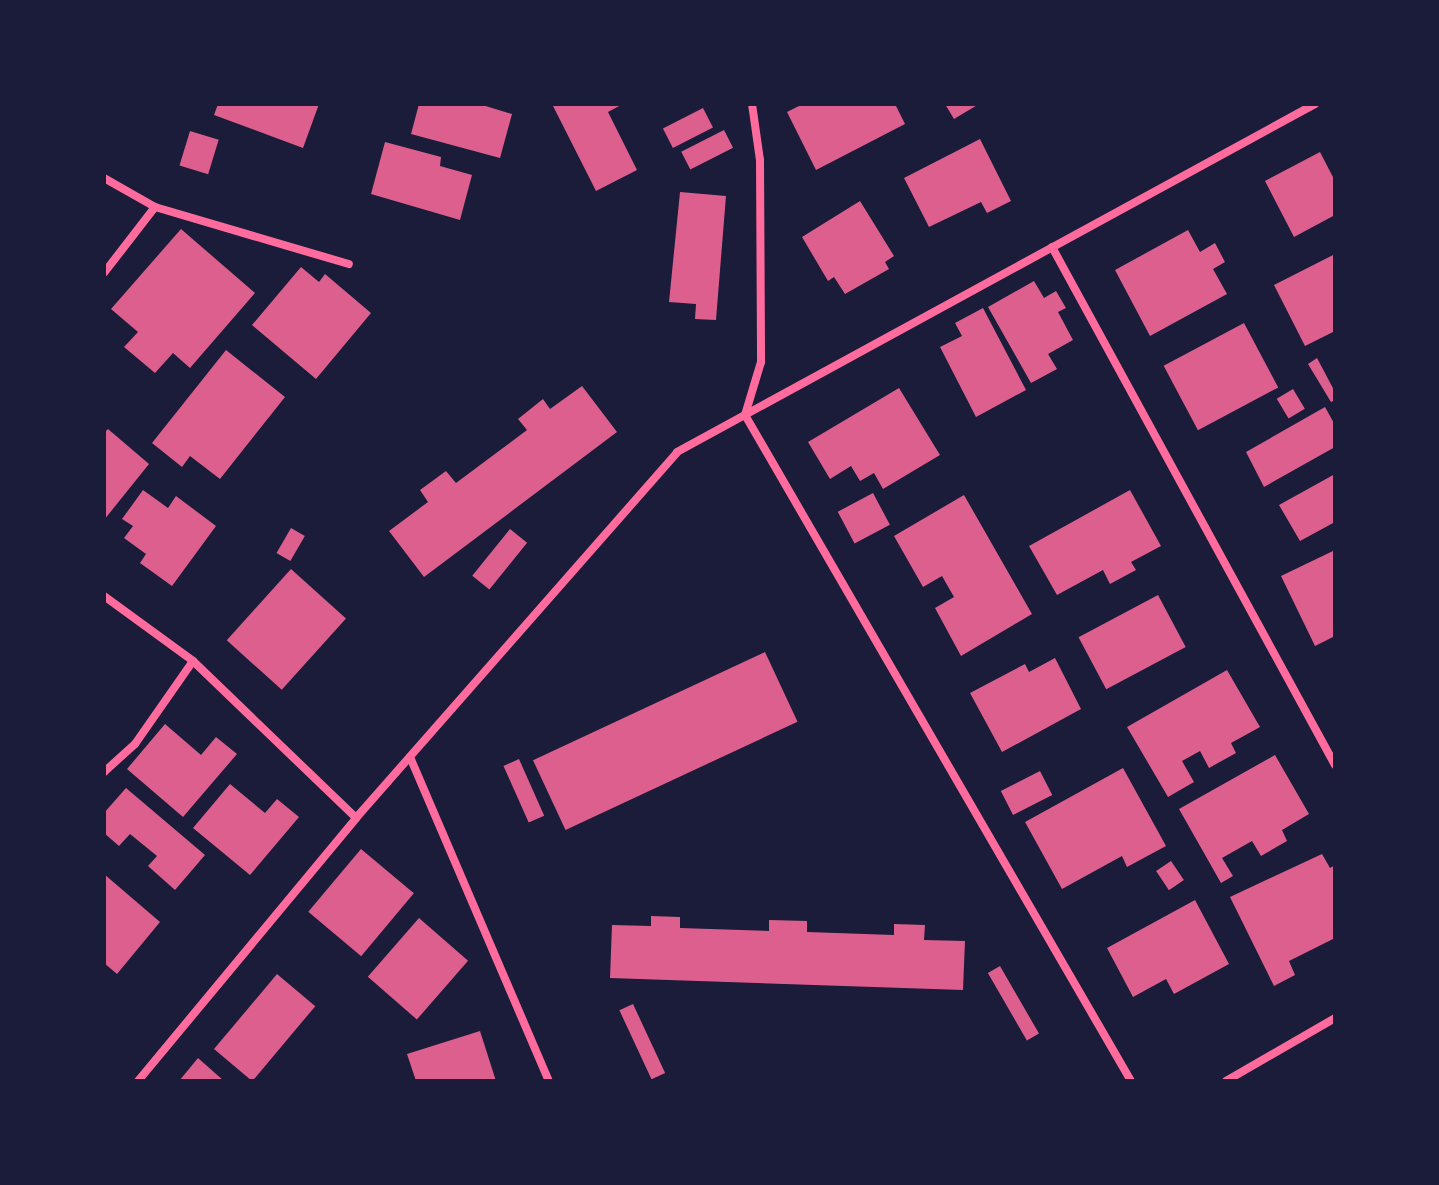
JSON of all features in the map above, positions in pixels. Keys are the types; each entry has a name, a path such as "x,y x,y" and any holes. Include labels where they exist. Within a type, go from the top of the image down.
{"street":[{"path":"752,104 760,160 761,362 745,415 1131,1081"},
{"path":"138,1081 356,818 677,452 1315,104"},
{"path":"104,178 155,207 349,264"},
{"path":"104,273 155,207"},
{"path":"1052,247 1335,765"},
{"path":"104,596 193,661 356,818"},
{"path":"104,772 135,744 193,661"},
{"path":"410,757 549,1081"},
{"path":"1226,1081 1335,1018"}],"building":[{"path":"218,104 319,104 303,148 214,115"},
{"path":"419,104 479,104 512,114 500,158 411,134"},
{"path":"552,104 623,104 608,112 637,170 596,191"},
{"path":"803,104 895,104 905,124 816,170 787,112"},
{"path":"945,104 979,104 954,119"},
{"path":"703,108 713,128 673,148 663,128"},
{"path":"724,130 733,148 690,170 681,152"},
{"path":"190,131 219,140 208,174 179,165"},
{"path":"980,139 1011,201 987,213 981,202 929,227 904,178"},
{"path":"385,142 441,157 440,166 472,175 460,220 371,194"},
{"path":"1320,152 1335,181 1335,215 1294,237 1265,181"},
{"path":"680,192 726,196 716,320 695,319 696,304 669,302"},
{"path":"860,201 894,256 885,262 889,269 845,294 834,277 828,281 802,237"},
{"path":"181,229 255,293 190,368 173,353 155,373 124,347 138,332 111,309"},
{"path":"1188,230 1200,252 1215,243 1225,262 1213,269 1227,294 1150,336 1115,270"},
{"path":"1335,254 1335,331 1305,346 1274,285"},
{"path":"301,267 319,282 325,274 371,313 316,379 252,325"},
{"path":"1034,281 1044,298 1056,291 1066,308 1058,312 1073,340 1048,354 1057,369 1031,383 988,307"},
{"path":"983,308 1026,390 976,417 940,347 962,336 955,323"},
{"path":"1244,323 1278,387 1198,430 1164,366"},
{"path":"226,350 285,397 220,479 190,456 182,467 152,443"},
{"path":"1317,358 1335,392 1335,400 1331,402 1308,364"},
{"path":"582,386 617,432 424,577 389,531 428,502 420,490 446,471 456,483 527,430 518,419 543,399 550,409"},
{"path":"899,388 940,455 883,489 874,473 860,481 851,466 830,479 808,442"},
{"path":"1293,389 1305,409 1289,419 1277,399"},
{"path":"1325,407 1335,425 1335,447 1264,487 1246,452"},
{"path":"108,429 149,464 104,520 104,433"},
{"path":"1335,474 1335,522 1300,541 1279,505"},
{"path":"143,490 168,508 176,496 216,526 172,586 140,563 146,554 124,538 133,526 122,519"},
{"path":"1130,490 1161,546 1131,562 1136,570 1110,584 1103,570 1057,595 1029,546"},
{"path":"873,493 890,525 855,544 838,512"},
{"path":"964,495 1032,614 961,656 935,608 954,597 942,576 923,587 894,536"},
{"path":"291,528 305,536 290,561 276,553"},
{"path":"510,529 527,543 489,589 472,576"},
{"path":"1335,550 1335,636 1315,646 1281,576"},
{"path":"291,569 346,619 282,690 227,640"},
{"path":"1158,595 1186,647 1106,689 1079,637"},
{"path":"765,652 798,722 566,830 533,760"},
{"path":"1055,658 1081,709 1002,752 970,693 1025,664 1029,672"},
{"path":"1227,670 1260,727 1231,743 1236,753 1209,768 1200,751 1182,761 1194,782 1168,797 1127,727"},
{"path":"165,724 201,755 216,737 237,754 183,817 127,769"},
{"path":"1275,755 1309,814 1282,830 1287,841 1261,856 1252,841 1222,858 1233,876 1221,883 1179,809"},
{"path":"519,759 544,816 529,823 503,766"},
{"path":"1123,768 1166,846 1127,867 1122,856 1062,889 1025,822"},
{"path":"1040,771 1052,795 1013,815 1001,791"},
{"path":"230,784 265,813 277,799 299,817 250,875 193,828"},
{"path":"126,788 205,855 175,890 148,866 157,856 130,834 119,846 104,833 104,813"},
{"path":"361,849 414,893 361,956 308,912"},
{"path":"1322,854 1330,868 1335,865 1335,938 1289,961 1295,975 1274,986 1230,897"},
{"path":"1171,861 1184,880 1169,890 1156,871"},
{"path":"104,874 160,922 117,974 104,963"},
{"path":"1195,900 1229,964 1174,994 1166,979 1133,997 1107,948"},
{"path":"651,916 680,917 680,928 769,931 769,920 807,921 807,932 894,935 894,924 925,925 924,940 965,941 963,990 610,978 612,925 651,926"},
{"path":"419,918 468,961 417,1020 368,977"},
{"path":"1000,966 1039,1034 1027,1041 988,973"},
{"path":"277,974 315,1006 252,1081 214,1049"},
{"path":"633,1004 665,1073 652,1079 619,1010"},
{"path":"480,1031 496,1081 416,1081 407,1054"},
{"path":"198,1058 224,1081 179,1081"}]}
